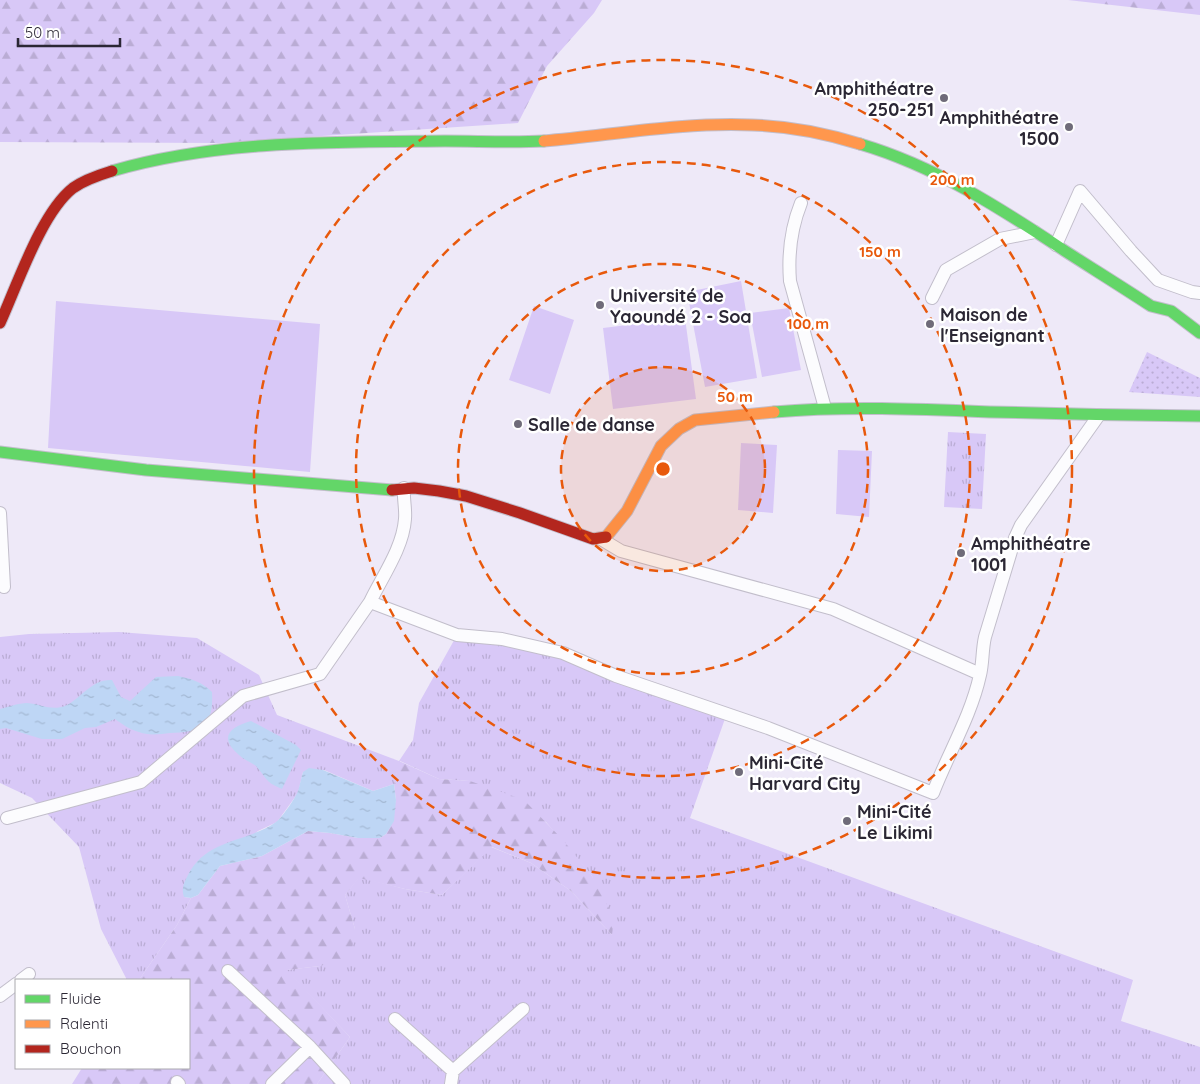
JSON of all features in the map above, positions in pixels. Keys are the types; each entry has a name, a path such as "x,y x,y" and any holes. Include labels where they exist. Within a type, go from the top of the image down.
{"street":[{"path":"0,323 43,229 62,198 74,186 117,169 168,158 218,151 337,144 472,141 521,142 689,126 736,124 771,125 827,134 891,154 930,170 964,188 1151,306 1171,311 1200,333"},
{"path":"1056,245 1080,191 1158,280 1192,292 1200,292"},
{"path":"801,203 794,220 788,263 790,281 826,408"},
{"path":"932,298 946,270 1000,239 1035,232"},
{"path":"0,452 61,462 119,468 391,490 404,488 433,489 499,506 593,539 601,539 607,537 627,511 661,446 679,429 695,420 722,416 826,408 1099,416 1200,416"},
{"path":"370,602 457,635 502,639 564,653 616,676 768,728 933,793 966,718 980,674 985,637 1015,538 1021,525 1099,416"},
{"path":"7,818 141,782 243,696 320,674 370,602 394,555 406,518 404,488"},
{"path":"0,513 4,587"},
{"path":"601,539 621,551 834,609 980,674"},
{"path":"228,970 310,1047 344,1084"},
{"path":"0,996 15,985"},
{"path":"451,1084 453,1071 523,1008"},
{"path":"395,1019 453,1071"},
{"path":"272,1084 310,1047"}],"green space":[{"path":"0,0 602,0 594,13 547,66 518,123 218,143 0,142"},
{"path":"1068,0 1200,0 1200,15"},
{"path":"741,281 757,378 705,387 687,292"},
{"path":"56,301 320,324 310,472 48,448"},
{"path":"534,306 574,320 550,394 509,380"},
{"path":"789,308 801,370 762,377 750,313"},
{"path":"685,318 696,399 613,409 603,328"},
{"path":"1147,352 1200,378 1200,397 1129,392"},
{"path":"948,432 986,434 982,509 944,507"},
{"path":"741,443 777,445 773,513 738,510"},
{"path":"838,450 872,451 869,517 836,514"},
{"path":"119,632 197,638 259,675 277,715 399,761 413,740 419,703 457,635 502,639 727,713 690,818 1133,980 1121,1021 1200,1047 1200,1084 317,1084 350,1037 286,970 320,966 355,929 345,895 359,877 405,889 442,895 491,847 531,863 571,891 612,935 592,876 546,822 470,781 439,779 400,761 394,784 373,791 324,770 303,772 298,793 277,822 258,831 184,897 191,898 177,925 140,979 126,979 101,929 79,847 32,798 0,783 0,637 29,634"},
{"path":"399,761 439,779 470,781 524,800 563,840 592,876 614,918 612,935 571,891 531,863 492,847 442,895 405,889 359,878 345,895 355,929 351,957 320,966 287,970 350,1037 317,1084 72,1084 81,1069 190,1069 190,979 140,979 177,925 191,898 198,895 220,866 262,856 308,831 358,838 380,838 386,834 396,800 394,784"}],"water":[{"path":"178,676 196,681 212,692 211,713 208,720 197,729 147,734 132,730 115,719 96,727 85,728 62,739 42,739 6,728 0,729 0,709 27,703 51,708 65,706 92,686 112,680 121,697 130,701 156,677"},
{"path":"251,721 296,745 301,750 282,789 273,785 256,766 241,757 229,743 228,738 232,730"},
{"path":"309,768 323,770 373,791 394,784 396,800 394,821 386,834 380,838 358,838 308,831 262,856 220,866 198,895 191,898 184,897 184,883 196,863 205,854 216,848 264,829 276,822 285,812 298,791 303,772"}],"traffic: fast":[{"path":"112,171 193,153 277,145 362,142 544,141"},
{"path":"860,144 888,153 941,176 1016,219 1151,306 1171,311 1200,333"},
{"path":"774,412 882,409 1200,416"},
{"path":"0,452 146,470 392,490"}],"traffic: slow":[{"path":"544,141 674,127 726,125 793,129 820,133 860,144"},
{"path":"606,537 627,511 661,446 679,429 695,420 774,412"}],"traffic: jam":[{"path":"0,323 40,232 61,199 82,183 112,171"},
{"path":"392,490 414,488 466,496 593,539 606,537"}],"place":[{"name":"Amphithéatre 250-251","path":"944,98"},
{"name":"Amphithéatre 1500","path":"1069,127"},
{"name":"Université de Yaoundé 2 - Soa","path":"600,305"},
{"name":"Maison de l'Enseignant","path":"930,324"},
{"name":"Salle de danse","path":"518,424"},
{"name":"Amphithéatre 1001","path":"961,553"},
{"name":"Mini-Cité Harvard City","path":"739,772"},
{"name":"Mini-Cité Le Likimi","path":"847,821"}]}
